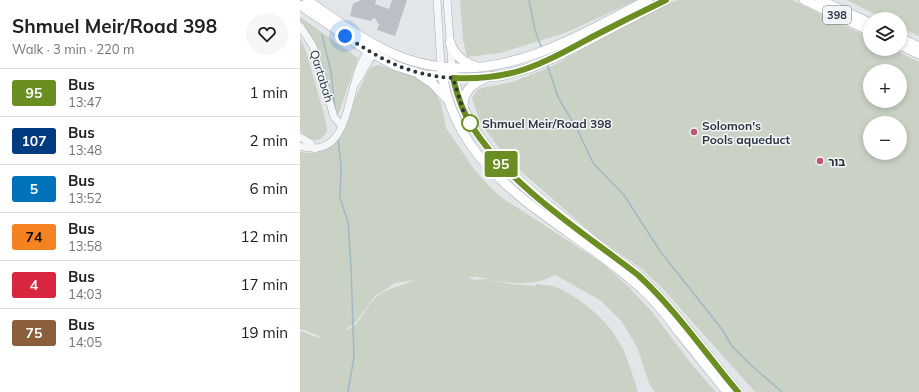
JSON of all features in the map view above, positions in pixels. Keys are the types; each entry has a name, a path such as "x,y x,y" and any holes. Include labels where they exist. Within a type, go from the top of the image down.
{"main road":[{"path":"307,0 372,50 413,62 441,67 482,67 511,62 528,57 556,46 648,0"},
{"path":"300,5 396,66 415,72 453,78 490,77 518,72 533,67 560,55 666,0"},
{"name":"398","path":"804,0 863,28"},
{"name":"398","path":"820,0 863,20"},
{"path":"907,41 919,47"},
{"path":"450,42 452,49 460,59 466,63 482,67"},
{"path":"907,48 919,54"},
{"path":"441,67 442,77 449,102 459,127 475,152 497,177 522,198 609,262 643,290 663,312 728,392"},
{"path":"452,67 453,78 463,110 477,134 500,163 550,208 649,285 679,318 738,392"},
{"path":"415,72 432,83 449,102"},
{"path":"463,110 464,97 468,90 475,83 490,77"}],"street":[{"path":"437,0 441,67"},
{"path":"447,0 452,67"},
{"name":"Qartabah","path":"300,26 314,46 334,117 342,126"},
{"path":"300,146 316,149 333,141 336,137 342,126 358,71 372,50"},
{"path":"300,137 316,149"}],"shaded area":[{"path":"460,0 637,0 565,33 500,53 467,57 463,40"},
{"path":"679,0 792,0 863,35 863,56 907,56 919,62 919,392 755,392 663,289 643,270 594,235 509,161 484,128 472,98 477,90 512,82 538,72 556,64 665,5"},
{"path":"847,0 919,0 919,36 907,30 907,12 870,12"},
{"path":"300,17 358,58 337,118 316,44 300,23"},
{"path":"300,37 307,54 326,122 327,131 321,139 318,140 311,139 300,131"},
{"path":"377,65 411,73 434,91 441,103 446,128 474,169 486,183 501,197 602,263 628,286 652,312 693,366 716,392 655,392 649,383 637,347 622,322 600,300 555,275 540,281 524,283 469,277 474,280 484,279 511,284 535,286 536,284 550,286 558,288 578,299 605,322 619,341 626,356 638,392 300,392 300,332 302,331 313,336 323,338 302,329 300,330 300,152 314,153 325,151 333,146 340,138 367,73","holes":["414,280 380,294 372,301 359,321 344,331 357,321 374,297 395,283"]}],"building":[{"path":"361,0 376,0 375,4 389,9 392,0 407,0 395,36 377,30 379,25 375,18 371,21 350,16 353,4"}],"waterway":[{"path":"529,0 535,30 542,49"},
{"path":"322,35 331,72 335,108"},
{"path":"547,64 558,97 578,131 593,163 624,195 660,251 721,328 732,346 753,367 782,392"},
{"path":"338,138 341,166 340,198 348,222 351,266 354,357 348,392"}],"bus line":[{"name":"95","path":"666,0 592,37 560,55 533,67 501,76 453,78 463,110 472,127 490,152 500,163 550,208 649,285 679,318 738,392"}],"place":[{"name":"Shmuel Meir/Road 398","path":"470,123"},
{"name":"Solomon's Pools aqueduct","path":"694,132"},
{"name":"בור","path":"820,161"}],"route":[{"path":"345,36 373,54 396,66 415,72 453,78 463,110 472,127 470,123"}]}
